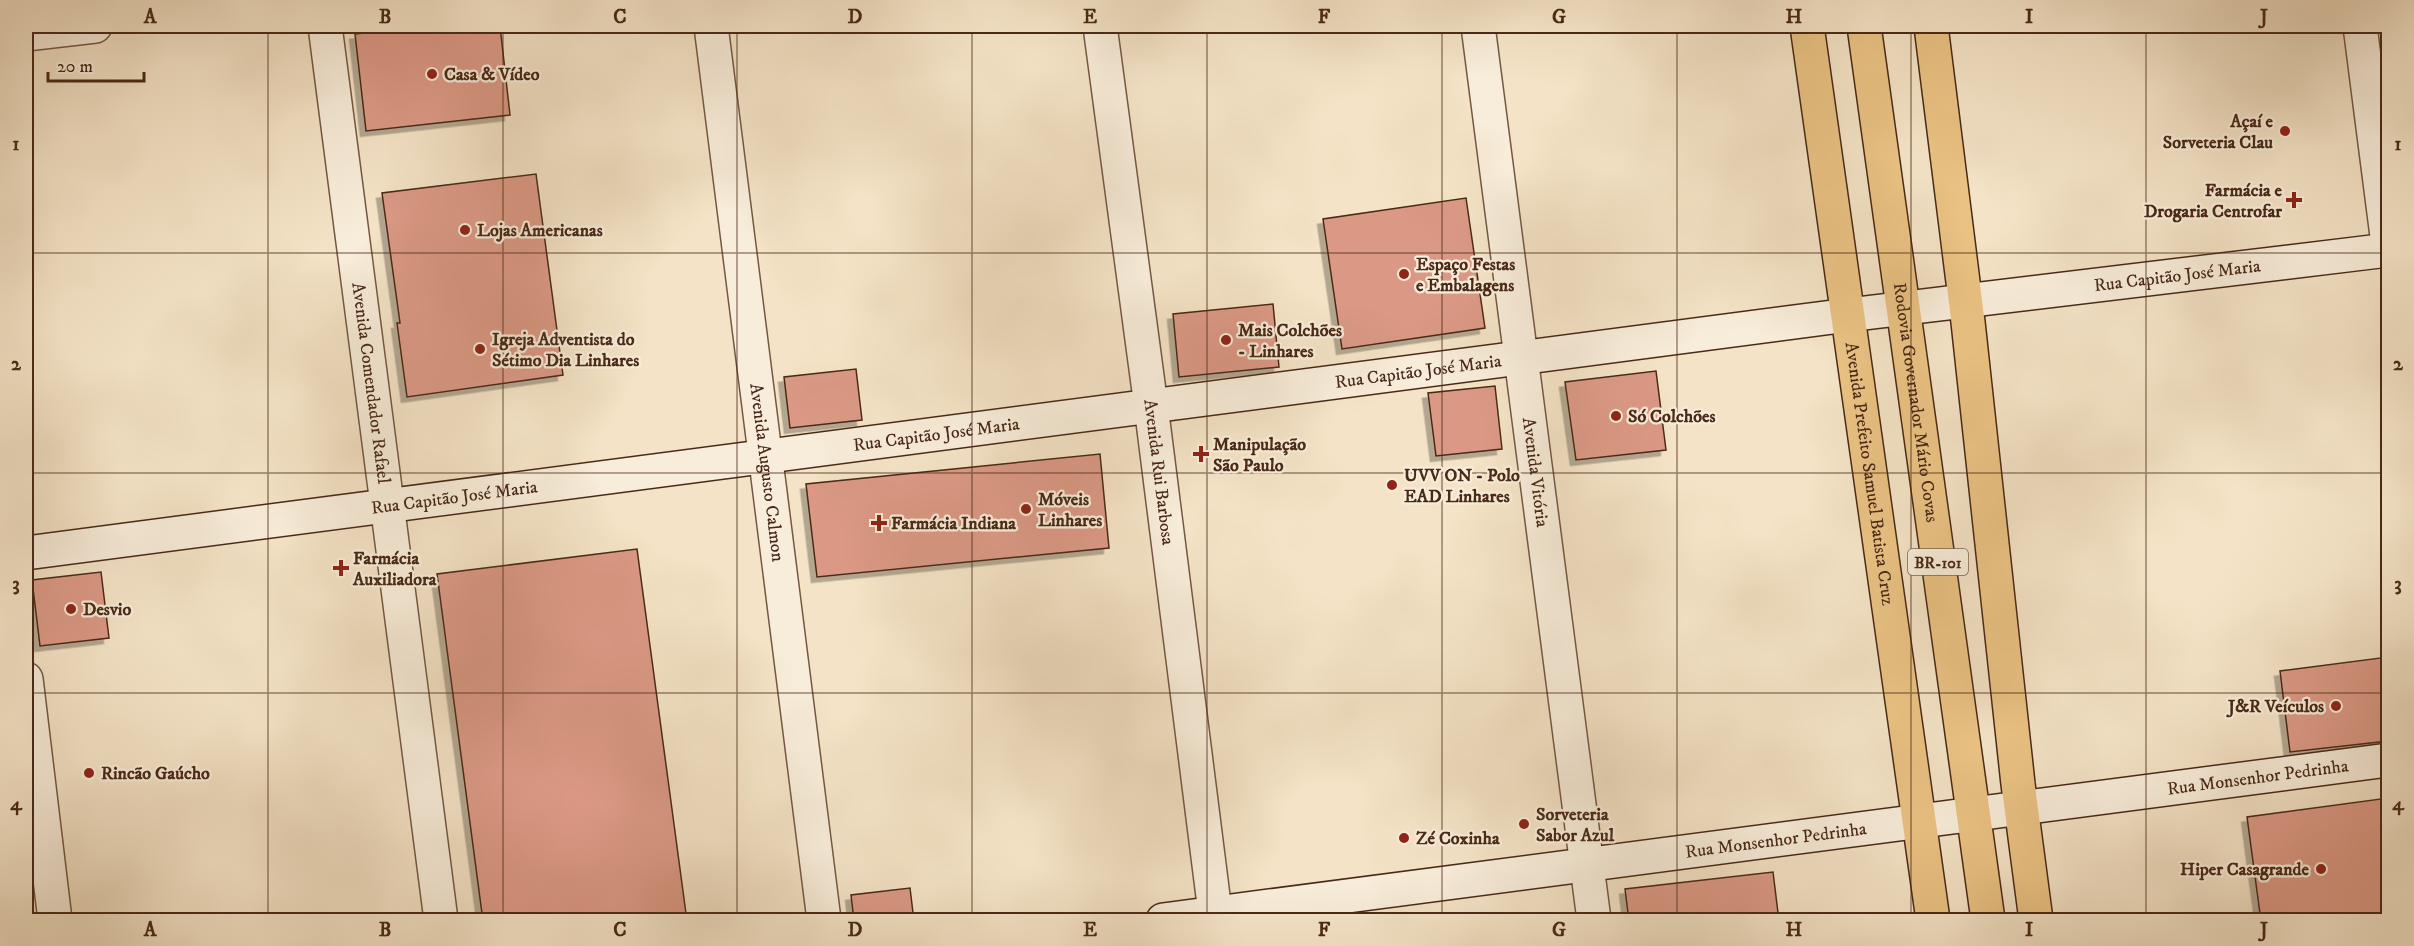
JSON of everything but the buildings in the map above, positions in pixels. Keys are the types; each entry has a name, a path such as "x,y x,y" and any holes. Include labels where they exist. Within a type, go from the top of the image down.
{"main road":[{"name":"Avenida Prefeito Samuel Batista Cruz","path":"1807,26 1933,921"},
{"name":"Rodovia Governador Mário Covas","path":"1864,26 1988,921"},
{"path":"1931,26 1965,301 2021,809 2036,921"}],"street":[{"path":"26,34 95,26"},
{"name":"Avenida Comendador Rafael","path":"325,26 441,921"},
{"name":"Avenida Augusto Calmon","path":"711,26 824,921"},
{"name":"Avenida Rui Barbosa","path":"1100,26 1151,406 1215,917"},
{"name":"Avenida Vitória","path":"1478,26 1594,921"},
{"path":"2360,26 2388,244"},
{"name":"Rua Capitão José Maria","path":"26,553 1848,315 2388,250"},
{"path":"26,679 55,921"},
{"name":"Rua Monsenhor Pedrinha","path":"1163,921 1215,917 1918,820 2021,809 2388,760"}],"place":[{"name":"Casa & Vídeo","path":"432,74"},
{"name":"Açaí e Sorveteria Clau","path":"2285,131"},
{"name":"Farmácia e Drogaria Centrofar","path":"2294,200"},
{"name":"Lojas Americanas","path":"465,230"},
{"name":"Espaço Festas e Embalagens","path":"1404,274"},
{"name":"Mais Colchões - Linhares","path":"1226,340"},
{"name":"Igreja Adventista do Sétimo Dia Linhares","path":"480,349"},
{"name":"Só Colchões","path":"1616,416"},
{"name":"Manipulação São Paulo","path":"1201,454"},
{"name":"UVV ON - Polo EAD Linhares","path":"1392,485"},
{"name":"Móveis Linhares","path":"1026,509"},
{"name":"Farmácia Indiana","path":"879,523"},
{"name":"Farmácia Auxiliadora","path":"341,568"},
{"name":"Desvio","path":"71,609"},
{"name":"J&R Veículos","path":"2336,706"},
{"name":"Rincão Gaúcho","path":"89,773"},
{"name":"Sorveteria Sabor Azul","path":"1524,824"},
{"name":"Zé Coxinha","path":"1404,838"},
{"name":"Hiper Casagrande","path":"2321,869"}]}
